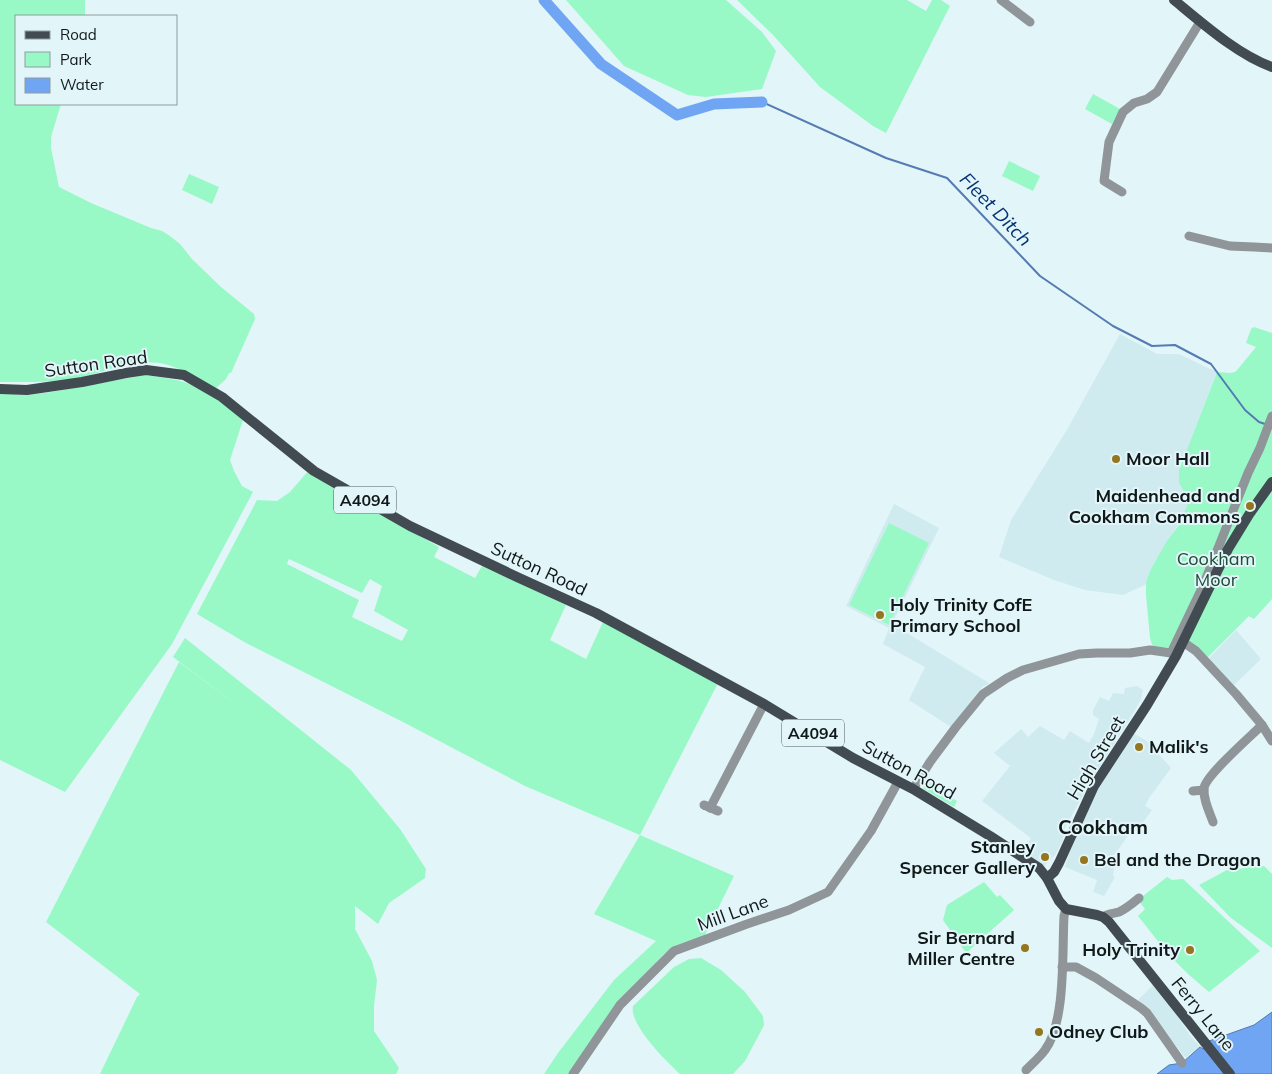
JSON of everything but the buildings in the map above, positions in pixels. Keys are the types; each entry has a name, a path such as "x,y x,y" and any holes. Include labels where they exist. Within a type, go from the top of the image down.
{"main road":[{"path":"1174,0 1200,22 1244,53 1272,67"},
{"name":"Sutton Road","path":"0,388 27,390 146,370 184,375 222,397 314,471 410,526 517,578 596,613 764,704 853,758 913,789 990,836 1039,868 1047,878"},
{"name":"High Street","path":"1047,878 1054,872 1059,863 1094,786 1147,705 1173,654 1184,642 1228,549 1272,482"},
{"name":"A4094","path":"1047,878 1059,901 1066,909"},
{"path":"1066,909 1103,917"},
{"name":"Ferry Lane","path":"1103,917 1109,922 1230,1074"}],"street":[{"path":"1001,0 1030,22"},
{"path":"1122,192 1104,181 1109,142 1123,112 1134,103 1147,99 1157,92 1200,22"},
{"path":"1189,236 1230,246 1272,248"},
{"path":"913,789 950,734 983,694 1006,678 1023,670 1079,654 1130,653 1150,650 1173,654 1203,586 1272,416"},
{"path":"1184,642 1196,651 1262,725 1272,741"},
{"path":"710,808 764,704"},
{"path":"1213,822 1205,798 1204,786 1212,775 1262,725"},
{"name":"Mill Lane","path":"573,1074 620,1005 674,951 789,910 828,892 871,831 898,782"},
{"path":"1193,791 1204,790"},
{"path":"1103,917 1120,911 1139,898"},
{"path":"1026,1070 1046,1049 1060,1010 1064,916 1066,909"},
{"path":"1062,967 1076,967 1141,1008 1147,1013 1182,1063"}],"shaded area":[{"name":"Moor Hall","path":"1120,334 1157,354 1179,354 1217,371 1179,470 1179,483 1189,501 1183,517 1157,558 1145,585 1123,595 1085,590 1054,580 999,557 1011,520 1068,428"},
{"name":"Holy Trinity CofE Primary School","path":"894,504 939,528 892,624 989,683 983,686 974,700 951,727 909,700 925,667 883,644 889,628 846,606"},
{"path":"1236,630 1261,659 1234,685 1209,658"},
{"path":"1137,686 1143,690 1137,707 1088,786 1064,830 1063,840 1055,855 1044,866 1022,852 1031,838 982,801 1010,766 994,753 1021,729 1028,737 1040,726 1064,740 1070,731 1089,743 1099,719 1093,715 1093,710 1100,697 1109,701 1113,693 1124,694 1125,688"},
{"path":"1132,734 1148,742 1171,768 1145,806 1152,810 1136,832 1132,829 1108,862 1114,867 1113,876 1115,877 1104,896 1093,892 1097,880 1065,867 1076,830 1097,788"},
{"path":"1154,984 1200,1047 1186,1058 1138,1000"}],"green space":[{"path":"0,0 85,0 85,15 15,15 15,105 61,105 51,137 51,148 59,187 91,203 162,231 170,236 221,287 254,314 255,319 231,373 216,388 175,367 149,362 129,364 81,377 61,380 0,382"},
{"path":"566,0 726,0 762,32 776,51 762,89 706,97 688,95 624,66"},
{"path":"737,0 907,0 926,11 932,0 941,0 950,6 886,133 873,126 820,87 773,35"},
{"path":"1093,94 1120,109 1112,124 1085,109"},
{"path":"1009,161 1040,176 1033,191 1002,176"},
{"path":"189,174 219,187 212,204 182,190"},
{"name":"Cookham Moor","path":"1254,327 1272,333 1272,599 1254,619 1248,616 1208,657 1191,644 1165,648 1156,647 1152,645 1150,638 1146,582 1157,558 1179,525 1189,501 1179,483 1179,470 1217,372 1230,373 1238,369 1256,347 1246,343 1251,329"},
{"path":"145,375 176,380 201,389 243,420 230,460 242,486 253,492 172,644 65,792 0,760 0,393 28,395"},
{"path":"309,470 439,547 434,557 475,578 482,566 566,605 550,640 586,659 603,622 718,683 640,835 525,786 246,643 197,614 257,500 277,501 290,492","holes":["289,559 362,593 370,579 382,586 374,611 408,630 402,641 352,617 359,600 287,564"]},
{"path":"889,523 929,543 889,625 849,605"},
{"path":"185,638 351,770 400,829 426,869 425,878 389,903 378,924 355,906 355,929 372,961 377,980 374,1031 399,1068 396,1074 100,1074 140,994 46,922 179,662 249,714 173,657"},
{"path":"933,783 938,790 957,801 954,807 924,789 923,785"},
{"path":"640,835 734,876 705,935 677,945 664,954 644,976 570,1074 544,1074 614,980 656,941 594,914"},
{"path":"1264,866 1272,874 1272,948 1231,918 1199,885 1227,870"},
{"path":"1167,877 1172,880 1183,879 1260,951 1209,992 1169,955 1138,916 1145,909 1138,900"},
{"path":"984,882 997,897 1000,895 1014,910 966,953 943,920 947,905"},
{"path":"701,958 721,970 745,992 763,1016 764,1025 761,1031 745,1061 733,1074 680,1074 650,1043 633,1014 633,1006 674,967 689,959"}],"water":[{"path":"1272,1012 1272,1074 1157,1074 1169,1065 1182,1063 1200,1047 1203,1049 1210,1043 1209,1041 1254,1025"}],"waterway":[{"path":"544,0 601,64 677,115 714,104 762,102"},
{"name":"Fleet Ditch","path":"762,102 886,158 947,178 1040,276 1113,326 1152,346 1175,345 1211,364 1245,410 1259,422 1265,424"}],"place":[{"name":"Moor Hall","path":"1116,459"},
{"name":"Maidenhead and Cookham Commons","path":"1250,506"},
{"name":"Holy Trinity CofE Primary School","path":"880,615"},
{"name":"Malik's","path":"1139,747"},
{"name":"Stanley Spencer Gallery","path":"1045,857"},
{"name":"Bel and the Dragon","path":"1084,860"},
{"name":"Sir Bernard Miller Centre","path":"1025,948"},
{"name":"Holy Trinity","path":"1190,950"},
{"name":"Odney Club","path":"1039,1032"}],"district":[{"name":"Cookham","path":"1103,827"}]}
